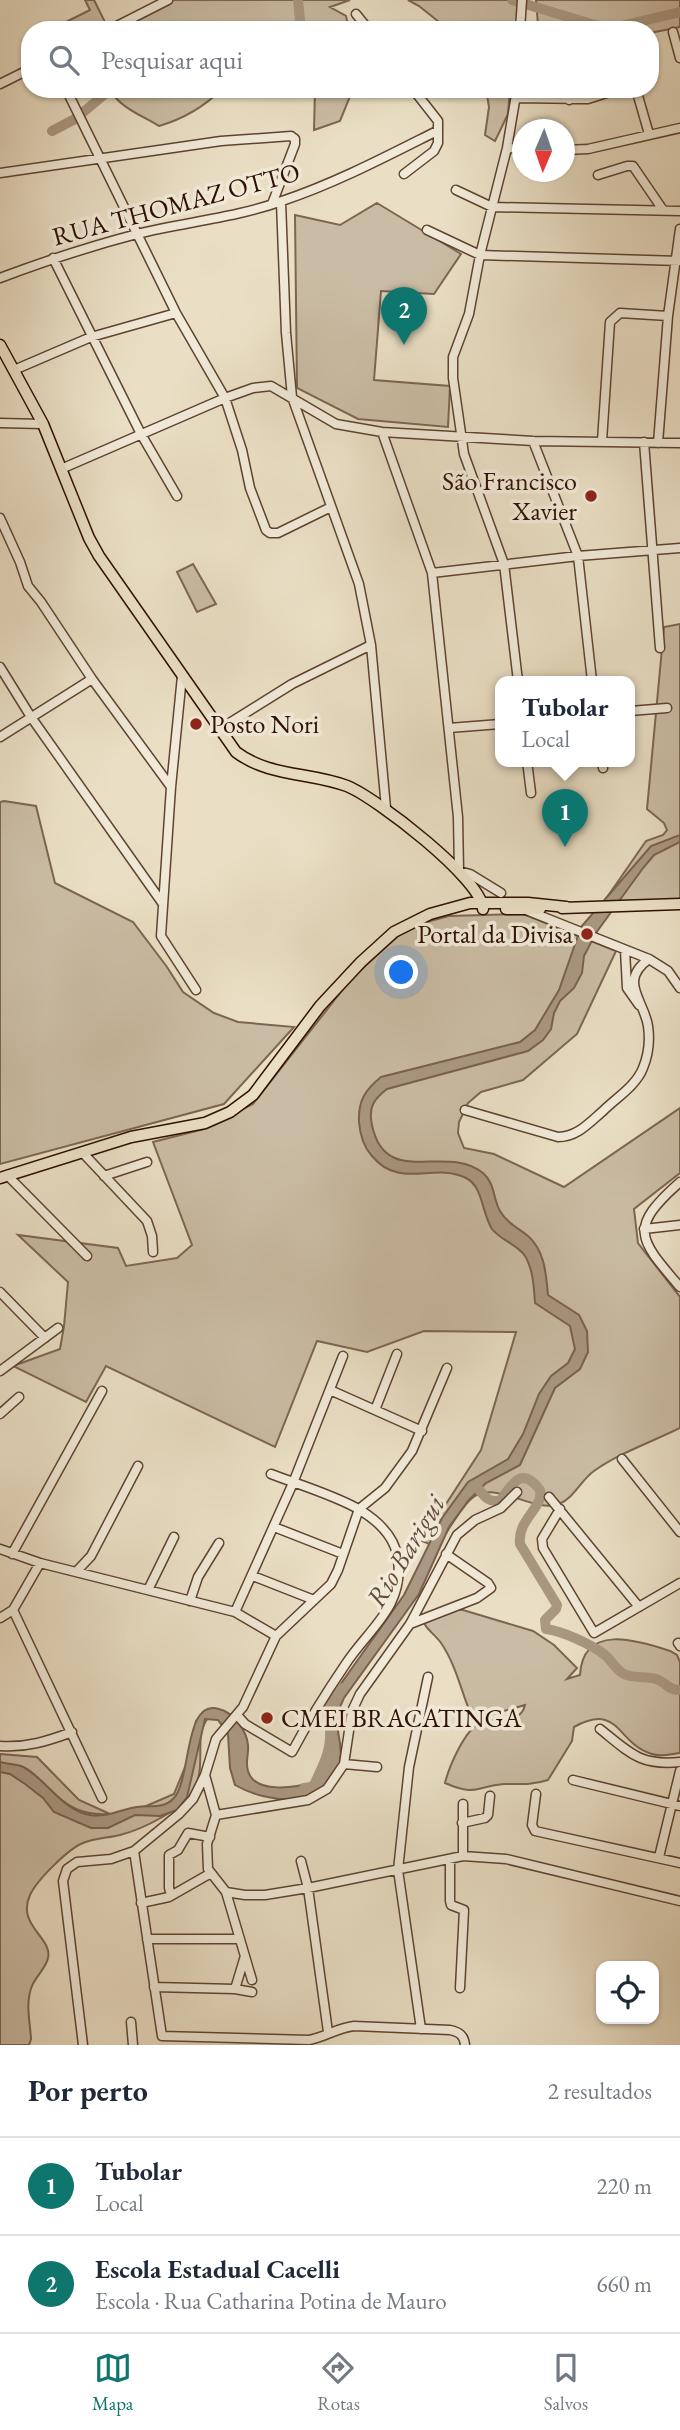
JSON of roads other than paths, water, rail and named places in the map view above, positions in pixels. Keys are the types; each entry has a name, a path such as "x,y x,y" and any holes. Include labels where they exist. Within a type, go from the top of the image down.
{"main road":[{"path":"0,345 43,424 89,538 99,556 236,752 262,768 343,785 361,792 386,808 462,876 478,906"},
{"path":"4,1177 131,1137 205,1123 230,1112 253,1096 320,1006 361,962 394,932 430,914 478,906 528,903 566,908"},
{"path":"478,906 526,910 680,904"},
{"path":"621,906 680,910"}],"street":[{"path":"125,21 156,3 169,0"},
{"path":"521,21 522,0"},
{"path":"356,14 362,21"},
{"path":"673,32 680,58"},
{"path":"0,84 21,74"},
{"path":"71,98 176,313 225,398 242,450 250,488 266,530 278,533 331,508"},
{"path":"404,174 434,150 438,143 438,121 421,98"},
{"path":"516,98 469,314 453,357 453,378 464,454 504,564 517,676"},
{"path":"552,98 591,98"},
{"path":"639,98 649,134"},
{"path":"575,150 680,128"},
{"name":"RUA THOMAZ OTTO","path":"0,278 53,258 138,234 221,219 276,203 353,173 437,131"},
{"path":"0,173 222,141 291,136 295,139 276,203 288,394 359,584 371,645 386,808"},
{"path":"507,148 512,148"},
{"path":"598,176 633,166 663,210"},
{"path":"456,190 492,207 680,211"},
{"path":"658,443 668,316 680,229"},
{"path":"427,230 481,255 677,261"},
{"path":"53,258 141,434 177,496"},
{"path":"14,370 91,337 176,313"},
{"path":"602,441 610,322 620,313 668,316"},
{"path":"61,470 225,398 253,388 271,386 336,424 383,432 533,441 680,443"},
{"path":"0,423 43,424"},
{"path":"383,432 432,573 462,876 470,874 501,893"},
{"path":"533,441 578,556 591,676"},
{"path":"644,442 660,648"},
{"path":"0,518 20,562 27,586 171,786"},
{"path":"432,573 578,556 680,548"},
{"path":"220,729 292,684 371,645"},
{"path":"0,667 31,717 163,904"},
{"path":"182,676 171,786 161,936 196,990"},
{"path":"0,737 92,679"},
{"path":"180,706 184,700 196,695"},
{"path":"635,711 667,708"},
{"path":"449,728 495,724"},
{"path":"528,767 531,793"},
{"path":"566,908 569,924 574,928"},
{"path":"526,910 649,959 668,971 680,988"},
{"path":"625,950 627,988 641,1007"},
{"path":"465,1110 558,1137 569,1137 583,1128 638,1079 643,1067 649,1046 648,1024 634,982 638,969 649,959"},
{"path":"627,966 638,969"},
{"path":"82,1152 147,1221 153,1252"},
{"path":"104,1176 148,1161"},
{"path":"4,1177 88,1256"},
{"path":"680,1182 650,1212 644,1229 646,1242 655,1257 680,1287"},
{"path":"644,1229 680,1225"},
{"path":"0,1292 45,1338"},
{"path":"0,1371 58,1328"},
{"path":"375,1410 397,1354"},
{"path":"235,1612 293,1483 343,1356"},
{"path":"83,2045 63,1881 66,1869 77,1862 111,1859 134,1851 193,1799 205,1774 216,1739 236,1716 276,1636 331,1584 359,1509 385,1488 401,1468 422,1431 447,1368"},
{"path":"330,1390 422,1431"},
{"path":"12,1554 102,1391"},
{"path":"0,1414 19,1397"},
{"path":"622,1459 680,1532"},
{"path":"76,1572 91,1556 138,1466"},
{"path":"236,1716 292,1752 310,1718 347,1662 385,1614 398,1591 400,1574 397,1550 377,1522 359,1509 271,1474"},
{"path":"216,1815 308,1800 327,1789 344,1764 352,1711 360,1694 410,1624 457,1535 475,1520 501,1508 517,1492"},
{"path":"549,1497 639,1608"},
{"path":"563,1511 542,1539 542,1548 594,1633 680,1583"},
{"path":"274,1527 343,1554"},
{"path":"148,1590 174,1537"},
{"path":"190,1601 198,1577 219,1543"},
{"path":"0,1549 40,1563 235,1612 276,1636"},
{"path":"410,1624 477,1598 491,1588 488,1583 446,1554"},
{"path":"91,1556 93,1577"},
{"path":"0,1618 13,1610 40,1563"},
{"path":"253,1576 314,1600"},
{"path":"13,1610 102,1798"},
{"path":"421,2029 398,1870 409,1767 428,1677"},
{"path":"600,1728 631,1754 646,1761 662,1764 680,1762"},
{"path":"0,1746 16,1747 47,1742 72,1732"},
{"path":"344,1764 377,1768"},
{"path":"659,1857 676,1805 680,1771"},
{"path":"205,1774 216,1815 207,1857 208,1869 226,1892 252,1980"},
{"path":"573,1780 676,1805"},
{"path":"536,1794 532,1825 535,1831 680,1863"},
{"path":"462,1823 485,1818 488,1815 490,1796"},
{"path":"463,1804 463,1856"},
{"path":"171,1895 169,1855 178,1850 188,1833 210,1837"},
{"path":"134,1851 162,2035 309,2040 354,2026 458,2031 464,2038 465,2045"},
{"path":"226,1892 265,1895 463,1856 506,1859 680,1901"},
{"path":"450,1859 451,1905 464,1910 460,1988"},
{"path":"302,1861 328,2032"},
{"path":"141,1903 171,1895 211,1873"},
{"path":"147,1938 240,1939"},
{"path":"235,1989 245,1956"},
{"path":"154,1987 235,1989 252,1992"},
{"path":"131,2022 133,2045"}],"waterway":[{"path":"298,0 300,21"},
{"path":"512,0 582,21"},
{"path":"642,21 680,12"},
{"path":"52,131 75,119 100,98"},
{"path":"477,1487 493,1501 501,1500 514,1483 523,1478 534,1483 540,1490 538,1503 522,1528 520,1544 557,1605 545,1620 546,1629 568,1635 592,1647 605,1655 624,1674 656,1679 680,1690"},
{"name":"Rio Barigui","path":"304,1788 313,1787 324,1764 330,1739 329,1708 343,1688"}],"place":[{"name":"Escola Estadual Cacelli","path":"404,345"},
{"name":"São Francisco Xavier","path":"591,496"},
{"name":"Posto Nori","path":"196,724"},
{"name":"Tubolar","path":"565,847"},
{"name":"Portal da Divisa","path":"587,934"},
{"name":"CMEI BRACATINGA","path":"267,1718"}]}
